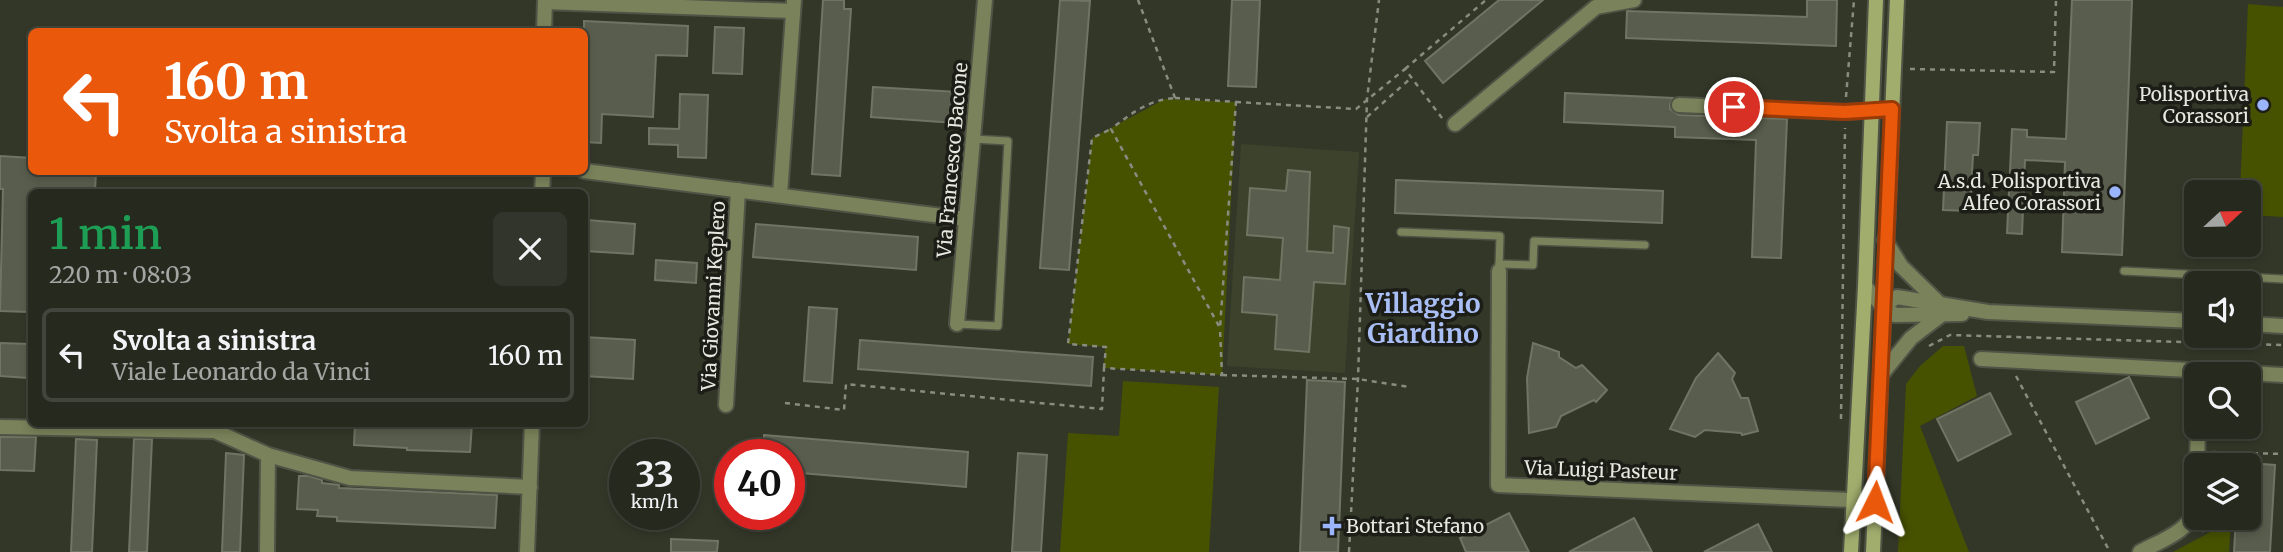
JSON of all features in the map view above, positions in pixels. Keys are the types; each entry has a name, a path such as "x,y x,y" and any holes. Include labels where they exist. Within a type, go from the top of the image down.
{"street":[{"name":"Via Francesco Bacone","path":"957,324 985,0"},
{"path":"1455,124 1596,7 1634,0"},
{"path":"1851,552 1866,286 1877,0"},
{"path":"1872,552 1897,0"},
{"path":"544,28 545,1 793,6 780,195"},
{"path":"1679,105 1845,112 1892,109"},
{"name":"Via Giovanni Keplero","path":"588,171 966,219"},
{"name":"Via Giovanni Keplero","path":"726,405 738,190"},
{"path":"1885,240 1901,266 1940,311"},
{"name":"Via Luigi Pasteur","path":"1499,268 1498,485 1875,502"},
{"path":"1866,286 1882,306"},
{"path":"1882,306 1897,297 1933,302 1940,311"},
{"path":"1881,374 1911,338 1940,311 2184,320"},
{"path":"2261,325 2283,326"},
{"path":"1982,359 2184,371"},
{"path":"2261,374 2283,375"},
{"path":"0,427 215,431 268,455 350,478 530,487"},
{"path":"527,552 532,427"},
{"path":"267,552 268,455"},
{"path":"2140,552 2184,527"}],"lane":[{"path":"957,324 998,326 1008,141 973,139"},
{"path":"1401,232 1500,236 1499,268 1533,265 1534,241 1645,245"},
{"path":"2124,271 2283,279"}],"path":[{"path":"1138,0 1175,98"},
{"path":"1349,552 1358,379 1367,99 1379,0"},
{"path":"785,403 844,410 846,384 1101,409 1105,347 1068,344 1092,138 1111,129 1140,107 1158,100 1175,98 1356,109 1486,0"},
{"path":"1841,430 1845,112 1854,0"},
{"path":"1908,69 2054,72 2056,0"},
{"path":"1405,69 1450,127 1455,124"},
{"path":"1367,117 1412,78"},
{"path":"1222,375 1220,328 1236,102"},
{"path":"1111,129 1220,328"},
{"path":"1924,348 1950,335 2283,345"},
{"path":"2007,361 2110,552"},
{"path":"1104,368 1358,379 1409,387"},
{"path":"2213,452 2283,454"}],"shaded area":[{"path":"1241,144 1359,152 1345,373 1227,366"}],"green space":[{"name":"Polisportiva Corassori","path":"2248,4 2283,7 2283,217 2261,216 2261,180 2241,180"},
{"path":"1165,99 1236,102 1222,375 1104,368 1105,347 1068,344 1092,138"},
{"path":"1943,346 1964,346 1977,396 1920,426 1969,552 1898,552 1906,384 1920,366"},
{"path":"1123,381 1219,387 1209,552 1060,552 1068,433 1119,436"},
{"path":"2214,530 2230,530 2229,552 2173,552"}],"building":[{"path":"823,0 844,0 844,9 851,9 840,176 812,174"},
{"path":"1060,0 1090,1 1069,270 1040,268"},
{"path":"1232,0 1260,0 1256,87 1228,86"},
{"path":"1499,0 1543,0 1443,83 1425,61"},
{"path":"1807,0 1837,0 1836,46 1626,38 1627,11 1807,17"},
{"path":"2072,0 2132,0 2122,255 2062,252 2065,162 2025,160 2022,234 2007,233 2012,129 2027,130 2027,137 2066,139"},
{"path":"584,21 688,26 687,56 656,55 653,117 602,114 601,143 588,142 588,28 584,28"},
{"path":"715,27 744,28 742,74 713,73"},
{"path":"873,87 957,92 955,123 871,117"},
{"path":"1565,93 1673,98 1670,109 1679,115 1787,119 1781,258 1752,257 1756,140 1675,137 1675,127 1564,122"},
{"path":"680,94 708,95 706,158 678,157 678,145 649,144 649,128 679,129"},
{"path":"1947,122 1980,123 1978,155 1973,155 1970,211 1943,210"},
{"path":"0,156 28,158 28,175 96,175 95,189 28,189 28,312 0,311 3,189 0,189"},
{"path":"1288,170 1310,172 1307,251 1333,253 1334,226 1349,228 1345,284 1314,282 1309,352 1275,349 1277,315 1242,312 1244,277 1280,280 1283,238 1247,235 1250,188 1286,191"},
{"path":"1396,180 1663,191 1662,223 1395,213"},
{"path":"588,220 635,224 633,254 588,251"},
{"path":"756,224 918,237 916,270 753,257"},
{"path":"656,260 697,263 696,283 655,280"},
{"path":"809,307 837,309 832,383 804,381"},
{"path":"588,337 635,340 633,379 588,376"},
{"path":"860,340 1093,357 1091,386 858,369"},
{"path":"0,343 28,344 28,378 0,376"},
{"path":"1533,343 1559,352 1559,357 1576,368 1582,365 1607,390 1596,402 1594,400 1561,416 1556,427 1529,433 1527,378"},
{"path":"1718,353 1735,373 1732,379 1741,398 1748,398 1758,431 1742,435 1705,430 1695,437 1670,429 1696,378"},
{"path":"2129,377 2149,418 2096,444 2076,402"},
{"path":"1307,380 1345,382 1338,552 1300,552"},
{"path":"1990,393 2011,434 1958,461 1937,419"},
{"path":"355,427 472,427 470,452 354,445"},
{"path":"764,435 968,452 966,487 805,473 805,439 764,439"},
{"path":"0,437 36,437 34,471 0,470"},
{"path":"76,439 97,440 92,552 71,552"},
{"path":"134,439 152,439 147,552 129,552"},
{"path":"226,453 244,455 240,552 222,552"},
{"path":"1018,453 1047,455 1041,552 1012,552"},
{"path":"2261,464 2275,465 2270,552 2234,552 2235,530 2261,530"},
{"path":"299,476 309,476 322,480 322,483 339,485 339,488 497,495 495,528 337,521 337,517 317,516 318,510 297,509"},
{"path":"1509,513 1529,552 1466,552 1460,538"},
{"path":"1634,518 1652,552 1569,552"},
{"path":"1758,524 1772,552 1704,552"},
{"path":"671,539 718,541 717,552 671,552"}],"place":[{"name":"Polisportiva Corassori","path":"2263,105"},
{"name":"A.s.d. Polisportiva Alfeo Corassori","path":"2115,192"},
{"name":"Bottari Stefano","path":"1332,526"}],"district":[{"name":"Villaggio Giardino","path":"1423,318"}],"route":[{"path":"1734,107 1845,112 1892,109 1875,502"}]}
